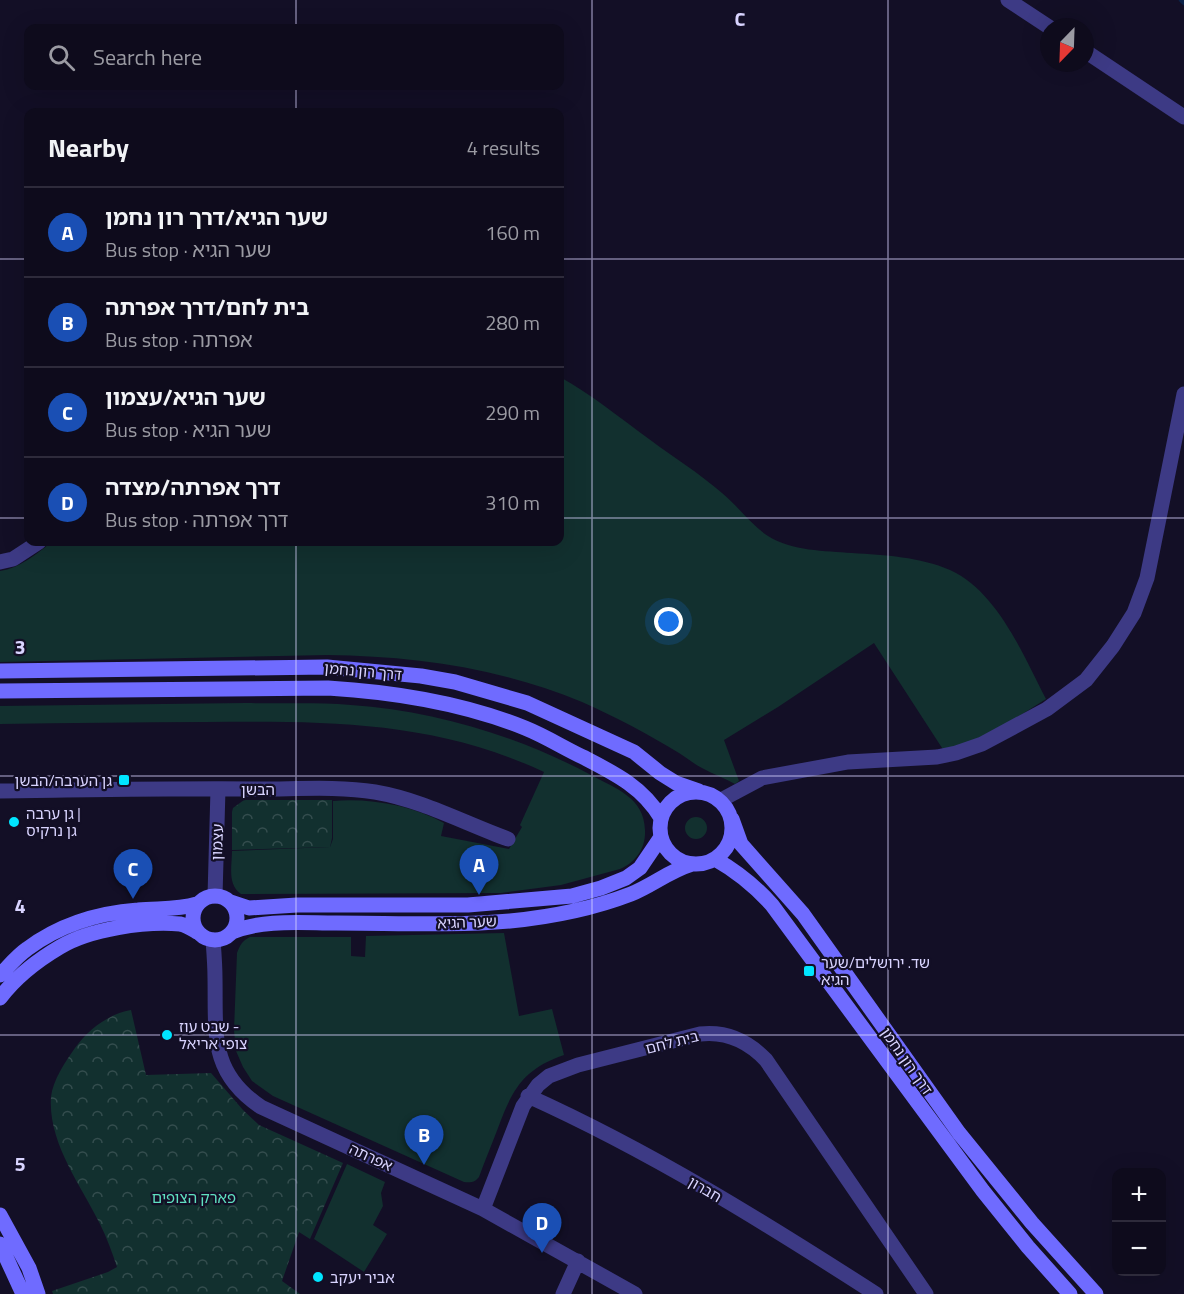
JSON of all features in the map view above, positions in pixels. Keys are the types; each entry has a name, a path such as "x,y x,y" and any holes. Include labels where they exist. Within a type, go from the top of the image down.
{"main road":[{"name":"דרך רון נחמן","path":"0,672 327,667 421,676 455,682 527,703 634,752 671,780 699,791"},
{"name":"דרך רון נחמן","path":"0,691 328,688 376,692 416,699 494,717 551,741 621,777 637,788 654,806 661,818"},
{"path":"699,791 721,800 728,808 732,819 733,830 729,844 708,863 692,864 676,858 664,845 661,837 661,818 665,809 679,796 688,792 699,791"},
{"name":"דרך רון נחמן","path":"732,819 741,844 803,914 959,1133 1032,1223 1096,1294"},
{"name":"שער הגיא","path":"231,902 249,908 297,905 468,904 572,896 602,888 626,878 640,868 661,837"},
{"name":"דרך רון נחמן","path":"715,859 756,886 957,1158 1070,1294"},
{"name":"שער הגיא","path":"232,932 249,925 468,924 541,917 606,903 645,887 676,868 692,864"},
{"path":"0,998 24,974 60,947 97,932 142,925 183,924 203,937 213,940 226,937 236,925 237,916 231,902 215,896 203,898 197,904 192,917 197,932"},
{"path":"0,975 33,945 56,931 91,917 138,909 183,908 197,904"},
{"path":"0,1215 29,1268 38,1294"},
{"path":"0,1244 22,1294"}],"street":[{"path":"1008,0 1040,21"},
{"path":"1094,57 1184,117"},
{"path":"721,800 762,778 848,762 937,757 956,753 982,744 1047,709 1086,680 1113,646 1134,613 1147,578 1184,394"},
{"path":"0,562 13,560 33,546"},
{"name":"הבשן","path":"0,791 218,789 373,792 403,798 433,808 469,825 508,839"},
{"name":"עצמון","path":"215,896 218,789"},
{"name":"אפרתה","path":"213,940 214,1017 218,1049 222,1063 245,1096 261,1107 483,1209 635,1294"},
{"name":"בית לחם","path":"483,1209 528,1096 549,1076 578,1065 715,1032 734,1037 755,1048 766,1060 926,1294"},
{"name":"חברון","path":"528,1096 584,1122 668,1168 733,1205 876,1294"},
{"path":"563,1294 578,1261"}],"green space":[{"path":"564,379 704,479 728,498 762,532 777,541 787,545 831,552 915,559 950,570 967,580 982,593 1007,626 1046,699 986,737 944,751 874,643 724,740 739,781 735,784 699,766 632,726 582,702 520,680 457,666 392,658 327,655 0,662 0,571 21,564 47,546 564,546"},
{"path":"325,704 382,708 445,720 505,737 563,761 627,795 640,809 645,830 644,843 639,854 620,869 561,885 501,893 241,894 232,880 232,851 330,847 333,839 333,801 376,802 404,807 444,823 441,836 509,849 522,827 520,825 544,772 461,742 378,727 293,722 0,724 0,706"},
{"path":"244,800 332,800 330,847 232,850 232,812 233,808"},
{"path":"696,817 704,820 707,828 704,836 696,839 688,836 685,828 688,820"},
{"path":"504,933 519,1016 552,1009 564,1055 538,1067 521,1082 508,1103 479,1177 474,1181 464,1182 273,1096 252,1081 243,1067 236,1051 234,1030 237,953 245,940 250,937 351,937 351,956 365,957 366,936"},
{"name":"פארק הצופים","path":"131,1010 146,1075 211,1073 259,1125 343,1163 310,1239 299,1232 282,1281 300,1294 53,1294 52,1291 117,1267 103,1229 60,1147 51,1114 52,1091 64,1065 86,1035 114,1015"},
{"path":"347,1164 385,1182 381,1193 383,1206 373,1225 387,1234 364,1272 314,1239"}],"waterway":[{"path":"1181,0 1184,3"}],"place":[{"name":"גן הערבה/הבשן","path":"124,780"},
{"name":"גן ערבה | גן נרקיס","path":"14,822"},
{"name":"שער הגיא/דרך רון נחמן","path":"479,895"},
{"name":"שער הגיא/עצמון","path":"133,899"},
{"name":"שד. ירושלים/שער הגיא","path":"809,971"},
{"name":"שבט עוז - צופי אריאל","path":"167,1035"},
{"name":"בית לחם/דרך אפרתה","path":"424,1165"},
{"name":"דרך אפרתה/מצדה","path":"542,1253"},
{"name":"אביר יעקב","path":"318,1277"}]}
